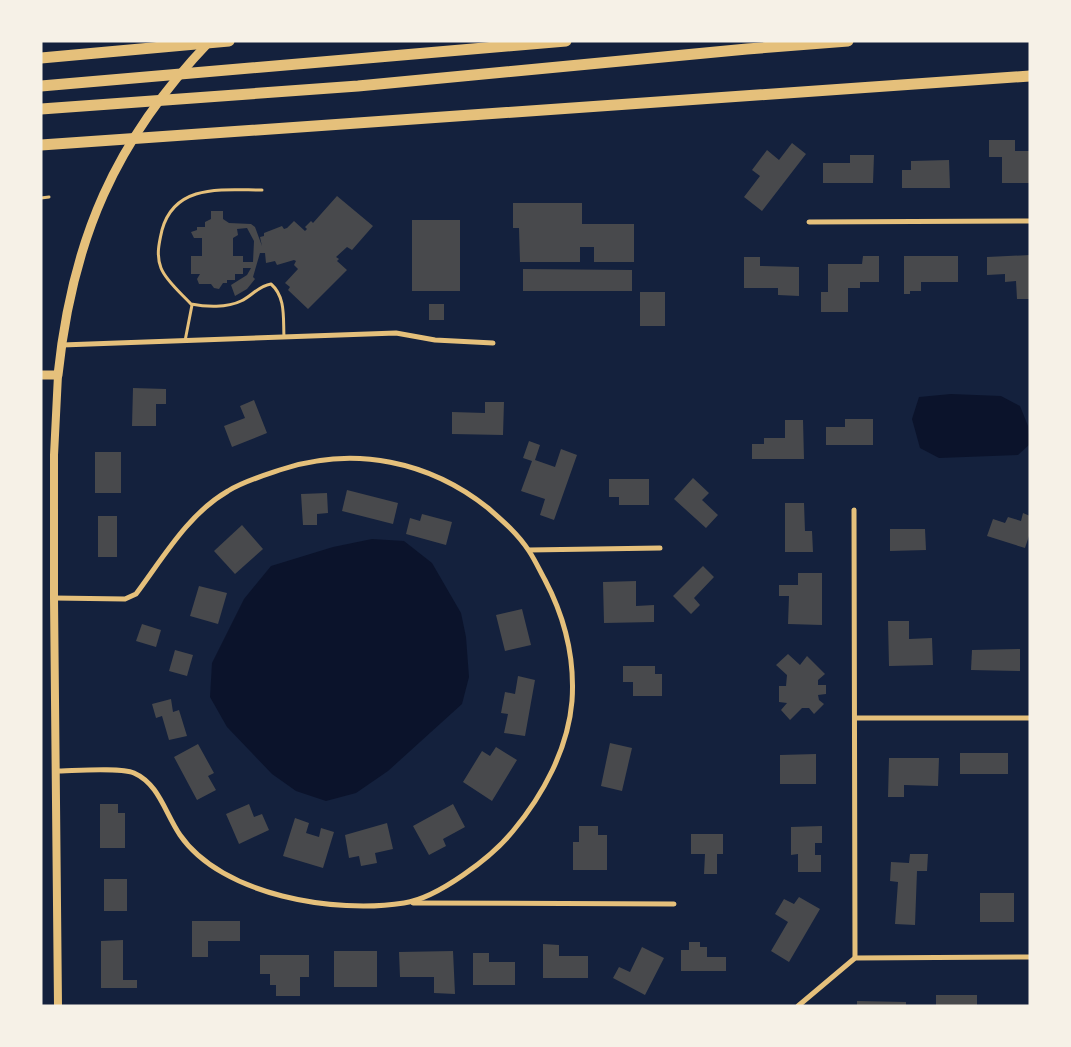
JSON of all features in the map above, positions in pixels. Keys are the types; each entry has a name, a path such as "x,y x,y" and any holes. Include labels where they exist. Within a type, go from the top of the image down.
{"highway":[{"path":"41,58 229,41"},
{"path":"41,86 566,41"},
{"path":"41,109 358,86 848,41"},
{"path":"41,145 1030,76"}],"main road":[{"path":"41,375 58,375 67,304 77,267 89,229 118,161 171,85 210,41"}],"street":[{"path":"809,222 1030,221"},
{"path":"61,345 396,333 435,340 493,343"},
{"path":"58,375 54,456 58,1006"},
{"path":"54,598 125,599 136,594 198,513 228,490 264,475 304,463 334,458 400,464 435,474 458,486 507,524 529,550 557,605 568,638 572,666 572,703 565,738 550,775 533,808 502,845 468,872 410,903"},
{"path":"854,510 855,958"},
{"path":"529,550 660,548"},
{"path":"855,718 1030,718"},
{"path":"55,771 130,770 147,780 181,836 212,867 253,887 303,900 342,905 379,906 410,903 674,904"},
{"path":"798,1006 855,958 1030,957"}],"lane":[{"path":"262,190 214,190 192,194 174,206 164,224 158,248 160,262 162,269 192,305 212,307 240,302 263,285 271,284 277,289 282,303 284,337"},
{"path":"41,198 48,197"},
{"path":"186,341 192,305"}],"water":[{"path":"951,394 1001,396 1020,406 1028,426 1030,444 1018,455 939,458 920,448 912,419 919,397"},
{"path":"372,539 404,541 432,563 461,613 466,637 469,677 462,704 388,771 356,793 326,801 296,791 272,774 227,727 210,697 212,663 244,599 271,566 333,547"}],"building":[{"path":"989,140 1015,140 1015,151 1030,151 1030,183 1002,183 1002,157 989,157"},
{"path":"792,143 806,154 762,211 744,197 760,176 752,170 767,150 779,160"},
{"path":"850,155 874,155 873,183 823,183 823,163 850,163"},
{"path":"949,160 950,188 902,188 902,170 911,170 911,161"},
{"path":"337,196 373,226 352,250 347,247 336,257 339,259 337,261 347,270 308,309 288,290 290,287 285,283 298,269 294,265 296,261 294,260 277,265 275,261 266,263 265,253 260,253 253,277 255,279 247,289 235,296 231,285 247,275 251,268 243,268 243,274 235,274 235,280 227,280 227,283 223,283 219,289 214,288 211,284 199,284 197,279 200,274 191,274 191,256 202,256 202,238 194,238 191,232 197,230 197,227 205,227 205,222 211,219 211,211 223,211 223,219 229,223 251,224 255,227 262,246 260,237 264,236 264,233 282,226 284,229 287,228 294,221 305,231 307,229 305,227 311,221 313,223","holes":["247,228 254,241 253,262 243,262 243,256 233,256 233,238 238,235 237,229"]},
{"path":"513,203 582,203 582,224 634,224 634,262 594,262 594,247 580,247 580,262 520,262 519,228 513,228"},
{"path":"412,220 460,220 460,291 412,291"},
{"path":"1030,255 1030,299 1017,299 1016,281 1005,282 1005,274 987,275 987,257"},
{"path":"863,256 879,256 879,282 860,282 860,288 848,288 848,312 821,312 821,292 828,292 828,264 862,264"},
{"path":"904,256 958,256 958,282 921,282 921,291 910,291 910,294 904,294"},
{"path":"744,257 760,257 760,266 799,267 799,296 778,295 778,288 744,288"},
{"path":"523,269 632,270 632,291 523,291"},
{"path":"640,292 665,292 665,326 640,326"},
{"path":"429,304 444,304 444,320 429,320"},
{"path":"133,388 166,389 166,404 156,404 156,426 132,426"},
{"path":"254,400 267,433 232,447 224,426 245,418 240,406"},
{"path":"485,402 504,402 503,435 452,434 452,412 485,413"},
{"path":"845,419 873,419 873,445 826,445 826,427 845,427"},
{"path":"785,420 803,420 804,459 752,459 752,444 764,444 764,438 785,438"},
{"path":"529,441 540,445 535,460 555,467 561,449 577,455 554,520 540,515 545,499 521,491 532,461 523,458"},
{"path":"95,452 121,452 121,493 95,493"},
{"path":"693,478 709,493 702,500 718,515 706,528 674,499"},
{"path":"609,479 649,479 649,505 619,505 619,497 609,497"},
{"path":"347,490 398,503 393,524 342,511"},
{"path":"327,493 328,513 317,514 317,525 303,525 301,494"},
{"path":"785,503 804,503 805,531 812,531 813,552 785,552"},
{"path":"1023,513 1030,516 1030,533 1025,548 987,536 993,519 1005,523 1008,517 1021,521"},
{"path":"422,514 452,522 446,545 406,534 410,518 420,521"},
{"path":"98,516 117,516 117,557 98,557"},
{"path":"242,525 263,549 235,574 214,551"},
{"path":"890,529 925,529 926,550 890,551"},
{"path":"703,566 714,577 694,598 700,605 691,614 673,596"},
{"path":"798,573 822,573 822,625 788,624 789,596 779,596 779,585 798,585"},
{"path":"636,581 636,606 654,605 654,622 604,623 603,582"},
{"path":"199,586 227,593 218,624 190,616"},
{"path":"522,609 531,645 505,651 496,615"},
{"path":"888,621 909,621 909,639 932,638 933,665 889,666"},
{"path":"142,624 161,630 156,647 136,641"},
{"path":"1020,649 1020,671 971,670 972,650"},
{"path":"175,650 193,655 187,676 169,671"},
{"path":"788,654 800,665 807,656 825,674 818,680 818,685 826,685 826,694 818,695 819,700 824,704 814,714 809,708 802,708 790,720 781,710 787,703 779,702 779,686 786,686 787,675 776,665"},
{"path":"623,666 655,666 655,674 662,674 662,696 633,696 633,682 623,682"},
{"path":"518,676 535,680 525,736 504,733 508,714 501,713 505,692 515,694"},
{"path":"171,699 173,712 179,710 187,736 169,740 162,716 156,718 152,704"},
{"path":"610,743 632,748 622,791 601,786"},
{"path":"198,744 214,773 208,776 216,790 197,800 174,757"},
{"path":"496,747 517,760 492,801 463,782 482,751 490,756"},
{"path":"960,753 1008,753 1008,774 960,774"},
{"path":"816,754 816,784 780,784 780,755"},
{"path":"889,758 939,758 938,786 904,785 904,797 888,797"},
{"path":"100,804 118,804 118,813 125,813 125,848 100,848"},
{"path":"249,804 254,817 262,814 269,830 239,844 226,814"},
{"path":"453,804 465,827 443,839 446,846 429,855 413,826"},
{"path":"295,818 309,823 306,833 319,837 321,828 334,832 323,868 283,856"},
{"path":"387,823 393,849 375,853 377,863 361,866 359,856 349,858 345,835"},
{"path":"579,826 598,826 598,835 607,835 607,870 573,870 573,842 579,842"},
{"path":"822,826 822,843 815,843 815,855 821,855 821,872 798,872 798,854 791,855 791,827"},
{"path":"691,834 723,834 723,854 717,854 717,874 704,874 705,854 691,854"},
{"path":"910,854 928,854 927,871 917,871 915,925 895,924 898,882 890,881 891,862 909,863"},
{"path":"104,879 127,879 127,911 104,911"},
{"path":"980,893 1014,893 1014,922 980,922"},
{"path":"799,897 820,909 789,962 771,951 788,922 775,914 784,899 794,904"},
{"path":"192,921 240,921 240,941 208,941 208,957 192,957"},
{"path":"123,940 123,980 137,980 137,988 101,988 101,941"},
{"path":"689,942 700,942 700,947 707,947 707,957 726,957 726,971 681,971 681,950 689,950"},
{"path":"543,944 559,945 559,956 588,956 588,978 543,978"},
{"path":"642,947 664,958 645,995 613,978 619,967 630,972"},
{"path":"334,951 377,951 377,987 334,987"},
{"path":"453,951 455,994 434,993 434,977 400,977 399,952"},
{"path":"473,953 489,953 489,962 515,962 515,985 473,985"},
{"path":"260,955 309,955 309,977 300,977 300,996 276,996 276,985 270,985 270,974 260,974"},
{"path":"936,995 977,995 977,1006 936,1006"},
{"path":"857,1001 906,1002 906,1006 857,1006"}]}
